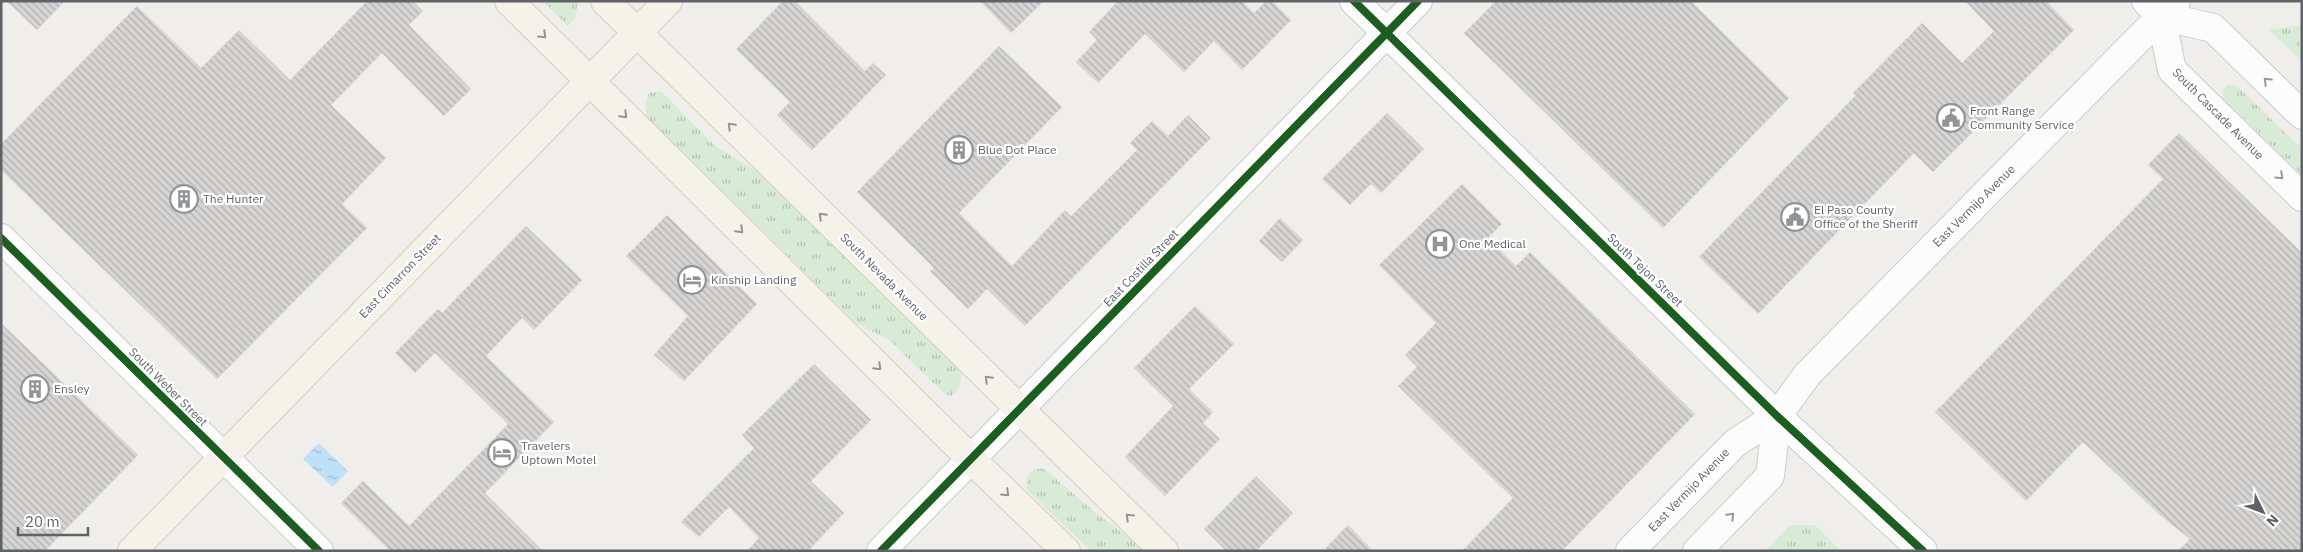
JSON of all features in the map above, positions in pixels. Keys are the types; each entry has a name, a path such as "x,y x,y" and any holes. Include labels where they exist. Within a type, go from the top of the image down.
{"main road":[{"path":"509,1 970,459 1066,551"},
{"name":"South Nevada Avenue","path":"604,1 1164,551"},
{"name":"East Cimarron Street","path":"132,551 668,1"}],"street":[{"name":"South Tejon Street","path":"1354,1 1777,416 1923,551"},
{"name":"East Costilla Street","path":"881,551 1418,1"},
{"path":"2161,6 2213,28 2302,115"},
{"name":"South Cascade Avenue","path":"2161,6 2172,70 2302,197"},
{"name":"East Vermijo Avenue","path":"1630,551 1735,442 1777,416 1807,376 2161,6"},
{"name":"South Weber Street","path":"1,238 318,551"},
{"path":"1697,551 1770,476 1777,416"}],"green space":[{"path":"543,1 578,1 575,18 568,26"},
{"path":"2302,25 2302,61 2269,30"},
{"path":"2228,84 2236,85 2302,149 2302,175 2223,98 2223,90"},
{"path":"661,91 715,146 755,170 961,369 960,384 952,396 945,394 889,340 856,323 646,117 646,102 649,93"},
{"path":"1043,468 1097,514 1147,551 1091,551 1027,490 1027,477 1033,470"},
{"path":"1790,525 1815,525 1841,551 1765,551"}],"water":[{"path":"319,443 348,471 333,487 303,459"}],"building":[{"path":"7,1 65,1 37,30"},
{"name":"The Hunter","path":"367,1 413,1 423,11 409,25 471,89 444,116 382,53 331,105 386,158 342,204 367,228 217,379 1,170 1,144 137,6 201,68 239,30 290,80"},
{"path":"783,1 795,1 865,71 873,63 886,75 812,150 777,115 790,102 736,49"},
{"path":"980,1 1044,1 1011,33"},
{"path":"1118,1 1242,1 1254,13 1266,1 1272,1 1291,20 1242,70 1214,41 1184,72 1145,34 1098,83 1076,62 1097,40 1089,32"},
{"path":"1496,1 1691,1 1789,98 1663,228 1464,33"},
{"path":"1965,1 2046,1 2074,30 1933,172 1914,153 1758,314 1699,257 1856,95 1853,93 1922,23 1962,63 1994,31"},
{"path":"999,46 1062,107 959,213 1012,266 1065,210 1071,216 1137,150 1130,143 1152,121 1168,136 1188,115 1211,138 1025,326 987,289 968,309 930,271 934,268 857,192"},
{"path":"1387,113 1424,149 1381,193 1371,184 1350,205 1322,179"},
{"path":"2179,133 2302,253 2302,551 2178,551 2190,539 2160,515 2083,442 2026,501 1935,412 2163,179 2148,165"},
{"path":"1462,184 1502,224 1488,238 1516,266 1530,252 1695,414 1562,551 1462,551 1513,498 1398,386 1417,367 1405,355 1436,323 1379,265"},
{"name":"Kinship Landing","path":"667,215 757,304 684,381 654,355 688,316 626,256"},
{"path":"1280,218 1303,240 1282,262 1259,241"},
{"path":"526,226 582,280 534,330 522,318 486,356 554,422 485,493 543,551 390,551 341,503 363,481 409,526 508,424 435,353 415,373 395,353 438,309 442,313"},
{"path":"1195,306 1234,344 1189,389 1213,412 1203,423 1220,439 1165,496 1125,457 1173,406 1134,368"},
{"name":"Ensley","path":"1,323 138,455 45,551 1,551"},
{"path":"814,364 871,420 811,481 844,513 808,551 747,551 759,538 729,507 699,537 681,522 754,448 742,435"},
{"path":"1256,476 1293,513 1256,551 1226,551 1204,529"},
{"path":"1348,525 1373,551 1323,551"}],"cycle path":[{"path":"1354,1 1777,416 1923,551"},
{"path":"881,551 1418,1"},
{"path":"1,238 319,551"}],"place":[{"name":"Front Range Community Service","path":"1951,118"},
{"name":"Blue Dot Place","path":"959,150"},
{"name":"The Hunter","path":"184,199"},
{"name":"El Paso County Office of the Sheriff","path":"1795,217"},
{"name":"One Medical","path":"1440,244"},
{"name":"Kinship Landing","path":"692,280"},
{"name":"Ensley","path":"35,389"},
{"name":"Travelers Uptown Motel","path":"502,453"}]}
